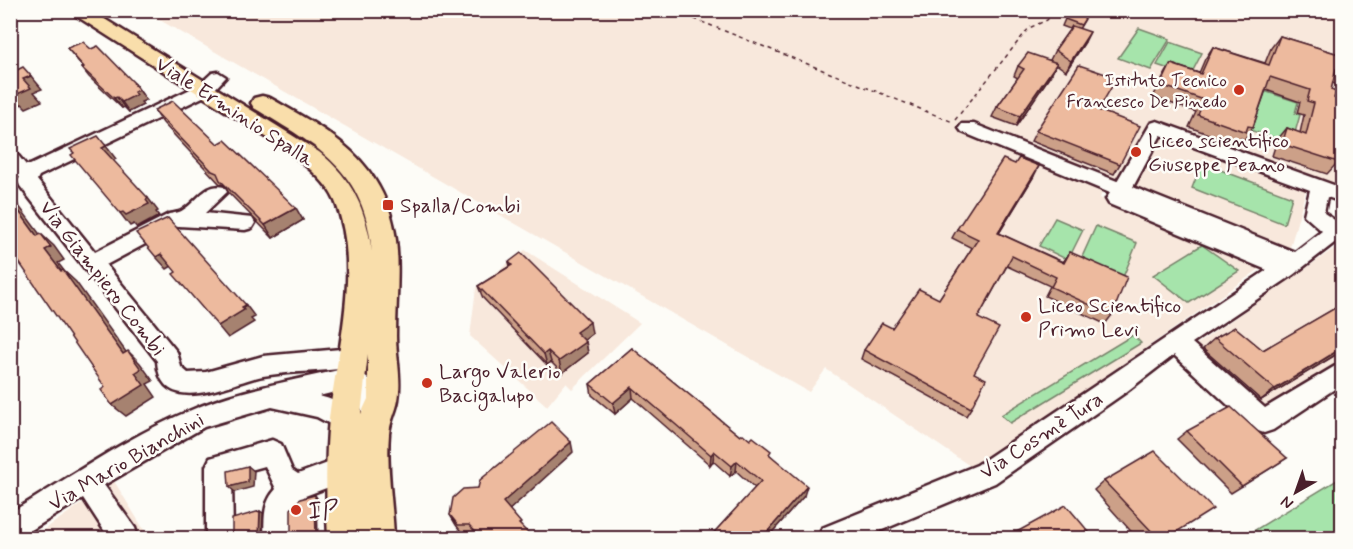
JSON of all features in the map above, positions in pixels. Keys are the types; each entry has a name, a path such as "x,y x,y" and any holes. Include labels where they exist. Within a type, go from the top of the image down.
{"main road":[{"name":"Viale Erminio Spalla","path":"76,10 328,145 355,171 371,196 382,224 387,255 382,332 383,399 360,420"},
{"name":"Viale Erminio Spalla","path":"107,10 212,83 310,156 334,179 345,195 357,231 360,259 351,368 360,420"},
{"path":"345,538 344,469 360,420"},
{"path":"360,420 373,475 377,538"}],"street":[{"path":"10,157 21,171 32,172 212,83"},
{"path":"961,125 1122,190 1292,265"},
{"path":"1122,190 1145,144 1157,128 1342,195"},
{"name":"Via Giampiero Combi","path":"32,172 27,181 169,359 173,376 184,384 206,383 270,363 351,368"},
{"path":"1320,187 1314,215 1323,223 1341,229"},
{"path":"186,219 217,192"},
{"path":"92,263 170,222 186,219 244,223"},
{"name":"Via Cosmè Tura","path":"832,538 986,474 1341,229"},
{"path":"1175,342 1264,422 1342,372"},
{"name":"Via Mario Bianchini","path":"10,528 188,423 221,409 270,398 351,368"},
{"path":"270,398 315,405 360,420"},
{"path":"219,538 219,466 272,452 283,479 296,487"},
{"path":"278,538 278,506 296,487 344,469"},
{"path":"87,482 125,538"}],"path":[{"path":"672,10 961,125 1029,28 1047,20 1056,10"}],"shaded area":[{"path":"144,11 1342,11 1342,190 1309,179 1288,255 1104,187 1100,198 1264,266 973,468 826,369 809,392"},
{"path":"1342,243 1342,364 1263,408 1193,347"},
{"path":"525,250 640,323 572,389 566,383 547,406 470,336 476,288"},
{"path":"114,481 149,538 32,538"}],"green space":[{"path":"1139,28 1170,39 1151,70 1118,58"},
{"path":"1170,42 1202,53 1190,76 1157,65"},
{"path":"1261,90 1298,102 1295,113 1300,115 1292,143 1246,129"},
{"path":"1202,163 1292,197 1284,224 1192,188"},
{"path":"1055,218 1083,230 1068,260 1039,246"},
{"path":"1096,226 1137,243 1119,287 1077,268"},
{"path":"1202,245 1239,271 1189,303 1153,275"},
{"path":"1133,335 1141,343 1010,423 1001,415"},
{"path":"1342,477 1342,538 1242,538"}],"building":[{"path":"1070,10 1089,12 1081,25 1065,19"},
{"path":"1072,26 1090,32 1071,61 1055,50"},
{"path":"1280,36 1342,55 1342,71 1336,69 1331,90 1336,92 1334,98 1342,101 1342,141 1338,162 1282,144 1287,128 1306,135 1314,103 1307,101 1310,90 1270,77 1253,127 1248,126 1246,132 1198,115 1204,100 1161,85 1171,64 1201,74 1213,47 1269,65"},
{"path":"83,42 91,49 98,46 135,84 139,90 134,92 136,95 122,102 117,97 114,98 82,68 84,67 67,48"},
{"path":"1028,53 1057,63 1020,116 997,107 1024,69 1018,66"},
{"path":"1079,65 1117,78 1098,110 1140,126 1120,164 1036,131"},
{"path":"10,66 15,71 23,67 31,76 23,79 31,88 15,95 10,92"},
{"path":"173,101 218,144 225,140 296,208 265,225 154,110"},
{"path":"98,136 106,146 102,148 148,198 146,200 149,204 126,215 123,212 120,213 71,155 74,153 70,149"},
{"path":"1019,158 1039,166 998,233 1064,263 1070,252 1127,277 1112,315 1051,287 1056,277 1012,256 978,318 999,328 974,373 986,379 971,408 864,350 882,323 892,328 919,289 939,299 978,239 957,229 1003,159 1015,164"},
{"path":"10,199 37,236 41,234 51,247 45,250 61,271 63,270 123,354 128,351 141,369 135,373 144,385 112,405 101,390 105,387 10,249"},
{"path":"168,218 246,305 242,307 244,310 218,326 173,274 176,272 161,254 156,257 136,233"},
{"path":"521,253 590,322 576,332 586,342 559,361 548,351 544,354 478,286 512,265 509,262"},
{"path":"1342,304 1342,348 1275,389 1215,338 1235,327 1263,350"},
{"path":"632,348 740,436 743,434 750,440 753,437 771,451 769,454 807,486 762,538 709,538 761,481 737,461 732,466 714,451 711,455 632,387 613,403 590,384"},
{"path":"1231,407 1287,458 1242,486 1187,431"},
{"path":"551,422 571,442 503,502 533,538 481,538 469,525 458,525 450,515 453,498 463,489 478,488 480,480"},
{"path":"1155,451 1213,509 1167,538 1158,538 1104,481"},
{"path":"248,466 248,482 229,487 228,471"},
{"path":"315,495 316,538 288,538 291,536 291,509 300,499"},
{"path":"1066,505 1094,538 1017,538 1013,534"},
{"path":"260,511 259,537 288,538 228,538 232,536 232,519"}],"place":[{"name":"Istituto Tecnico Francesco De Pinedo","path":"1239,90"},
{"name":"Liceo scientifico Giuseppe Peano","path":"1136,152"},
{"name":"Spalla/Combi","path":"388,205"},
{"name":"Liceo Scientifico Primo Levi","path":"1026,317"},
{"name":"Largo Valerio Bacigalupo","path":"427,383"},
{"name":"IP","path":"296,510"}]}
